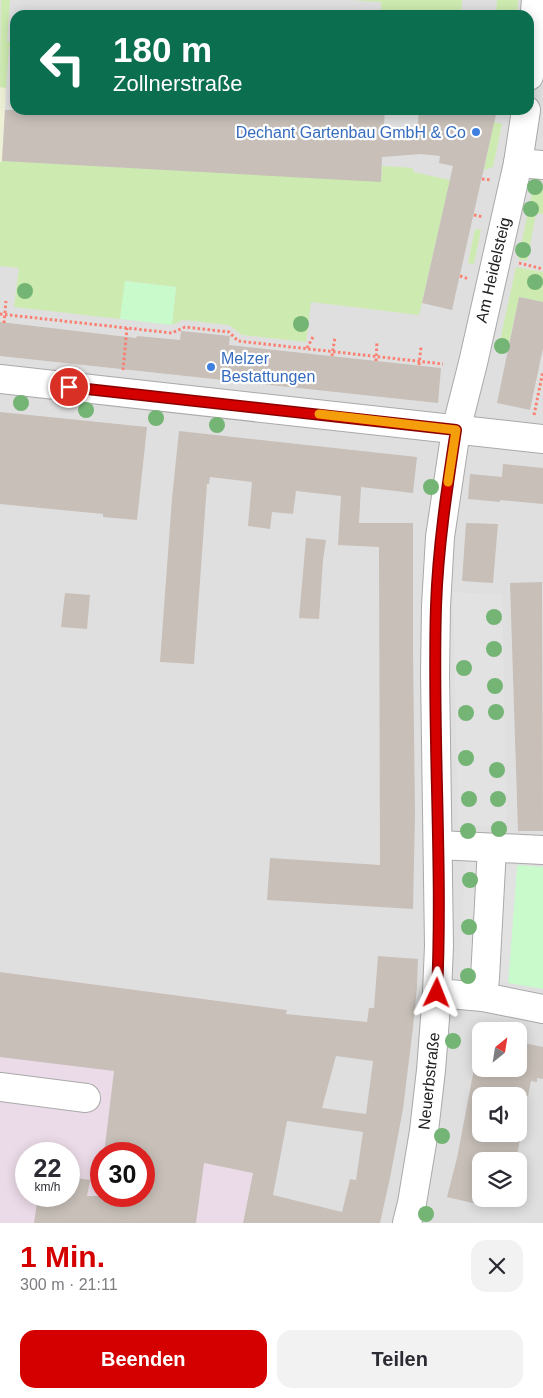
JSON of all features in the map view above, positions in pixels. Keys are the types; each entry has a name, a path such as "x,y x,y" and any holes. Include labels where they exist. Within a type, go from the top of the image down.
{"street":[{"path":"534,22 536,0"},
{"name":"Am Heidelsteig","path":"456,430 473,363 530,164 526,115"},
{"path":"0,379 536,438"},
{"name":"Neuerbstraße","path":"407,1223 425,1122 437,993 439,946 435,673 436,606 440,537 456,430"},
{"path":"438,845 543,850"},
{"path":"483,997 492,848"},
{"path":"437,993 483,997 543,1009"},
{"path":"0,1087 86,1098"}],"path":[{"path":"4,322 2,315 6,301"},
{"path":"2,315 172,333 185,327 230,332 238,341 443,364"},
{"path":"121,392 127,328"},
{"path":"159,338 160,332"},
{"path":"306,348 314,335"},
{"path":"332,356 335,337"},
{"path":"376,361 378,342"},
{"path":"269,350 270,344"},
{"path":"299,353 300,347"},
{"path":"419,365 421,347"},
{"path":"536,438 543,371"}],"shaded area":[{"path":"0,0 543,0 543,1223 243,1223 287,1010 0,972"},
{"path":"453,592 502,595 507,826 458,827"},
{"path":"465,862 517,865 508,983 459,979"},
{"path":"0,972 287,1010 243,1223 0,1223"}],"green space":[{"path":"1,0 10,0 7,42 10,42 10,46 6,88 0,87"},
{"path":"351,0 462,0 461,10 381,10 381,2"},
{"path":"497,0 518,0 517,10 496,10"},
{"path":"0,87 6,88 2,161 0,163"},
{"path":"494,122 502,124 493,167 484,170"},
{"path":"2,161 381,181 382,166 413,168 413,172 450,180 419,315 311,302 306,342 242,335 229,325 183,320 172,325 176,287 126,281 120,319 14,307 19,268 0,266 0,163"},
{"path":"534,184 543,184 543,214 536,213 527,261 518,259"},
{"path":"475,229 481,230 474,264 468,263"},
{"path":"516,267 543,272 543,302 519,297 507,352 498,350"},
{"path":"125,281 176,287 172,325 120,319"},
{"path":"517,865 543,867 543,989 508,983"}],"building":[{"path":"5,110 10,110 10,115 385,115 383,138 417,135 419,115 496,115 452,310 422,303 453,166 439,163 440,156 421,154 382,157 381,182 2,161"},
{"path":"519,297 543,302 543,348 530,410 497,403"},
{"path":"0,322 136,338 137,336 180,340 181,331 230,336 229,345 441,368 438,403 0,356"},
{"path":"0,412 147,427 137,520 103,517 103,514 0,504"},
{"path":"179,431 417,457 413,493 361,487 359,523 413,523 415,814 413,909 267,900 270,858 380,865 379,547 338,545 341,496 296,491 293,514 272,512 270,529 248,526 252,482 210,477 209,484 207,484 194,664 160,662"},
{"path":"503,464 543,468 543,504 468,499 470,474 502,477"},
{"path":"466,523 498,524 493,583 462,581"},
{"path":"306,538 326,540 319,619 299,618"},
{"path":"542,582 543,831 518,831 510,583"},
{"path":"65,593 90,595 87,629 61,627"},
{"path":"378,956 418,959 413,1027 403,1109 380,1223 243,1223 253,1173 204,1163 196,1223 34,1223 36,1207 80,1207 80,1179 90,1180 87,1196 90,1196 90,1207 155,1207 155,1142 105,1142 114,1071 0,1057 0,972 287,1010 286,1014 367,1022 369,1008 374,1008","holes":["336,1056 373,1061 366,1114 322,1108","287,1121 363,1132 356,1180 350,1179 342,1212 273,1195"]},
{"path":"528,1044 543,1047 543,1079 537,1078 537,1082 531,1081 528,1096 527,1087 472,1087 472,1142 520,1142 518,1152 472,1152 472,1203 447,1197 457,1158 472,1078 528,1078"}],"slow traffic":[{"path":"319,414 456,430 448,482"}],"place":[{"name":"Dechant Gartenbau GmbH & Co","path":"476,132"},
{"name":"Melzer Bestattungen","path":"211,367"}],"route":[{"path":"69,387 456,430 440,537 436,606 435,673 439,946 437,993"}]}
